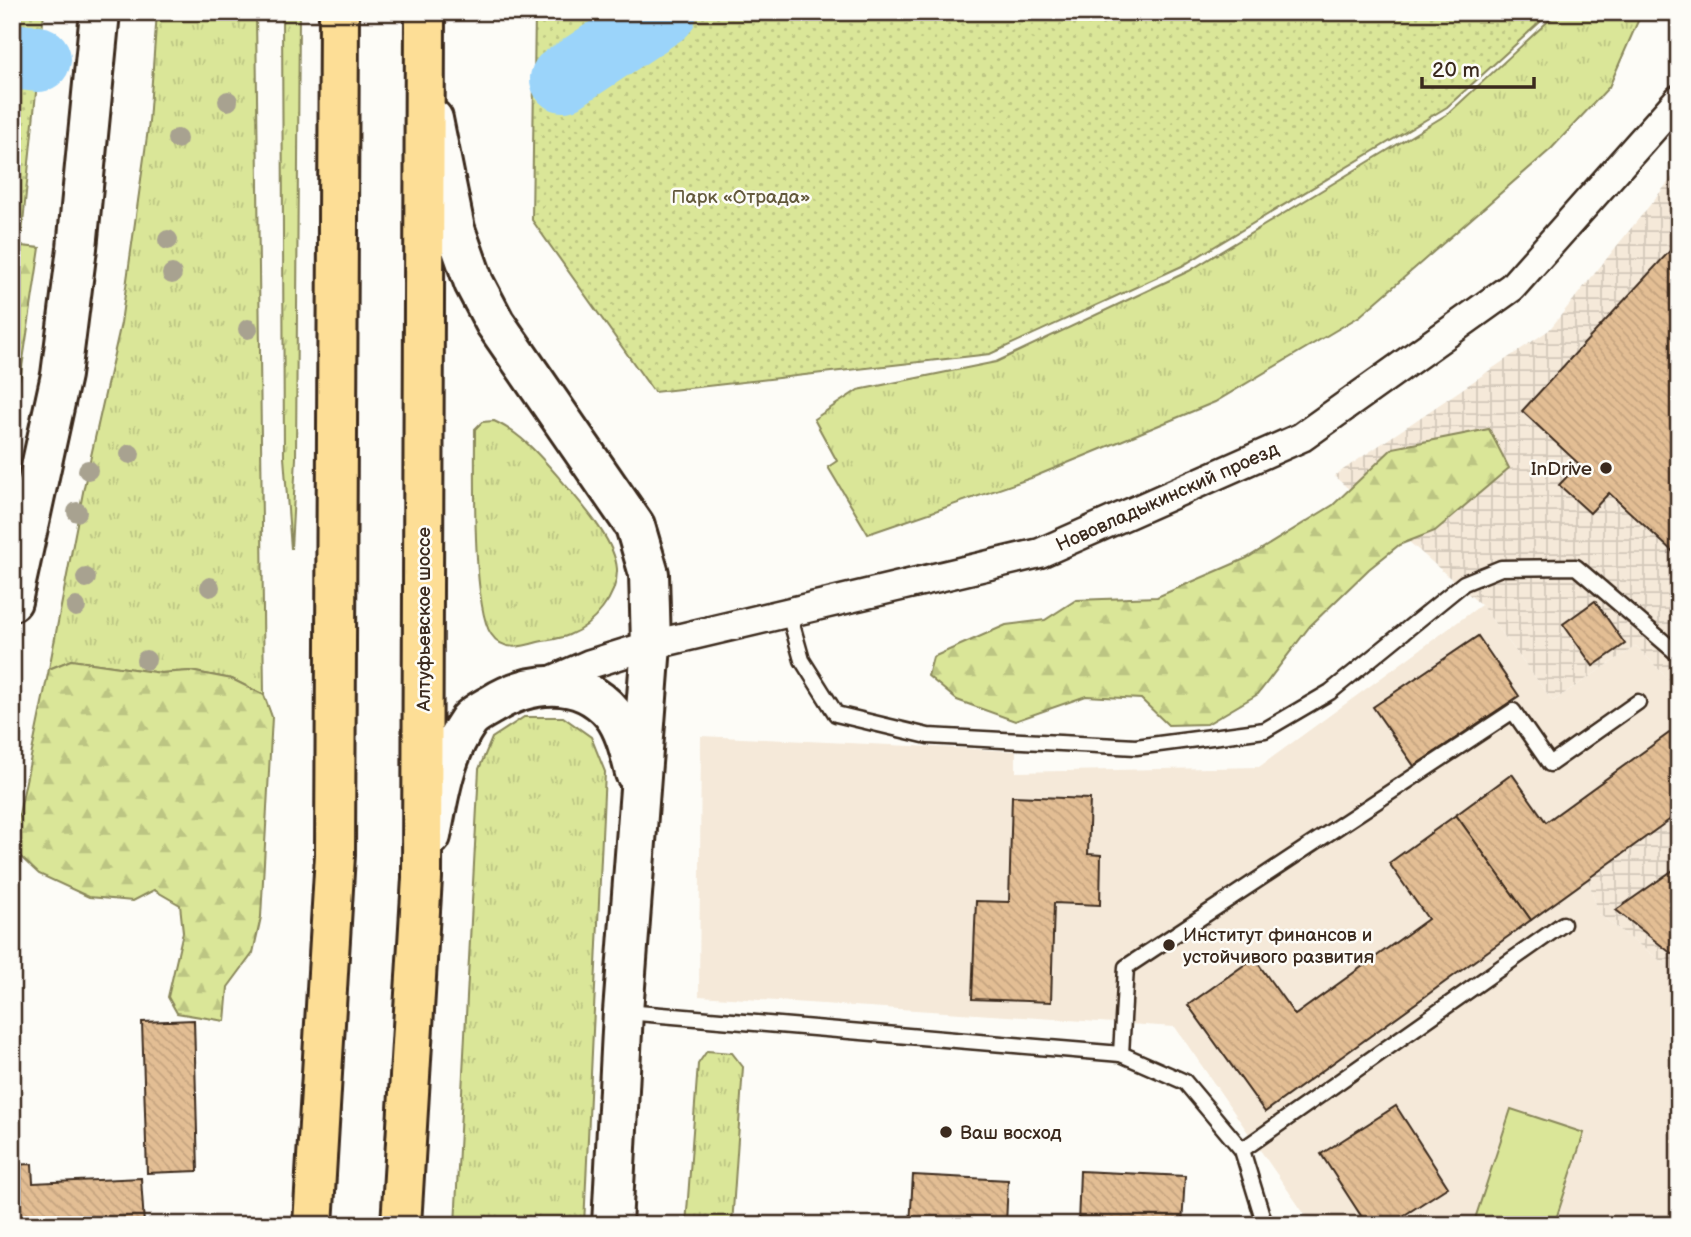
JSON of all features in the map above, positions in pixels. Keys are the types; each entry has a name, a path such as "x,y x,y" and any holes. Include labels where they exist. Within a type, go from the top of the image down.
{"main road":[{"path":"12,601 61,375 76,261 100,12"},
{"path":"313,1225 335,855 339,12"},
{"name":"Алтуфьевское шоссе","path":"401,1225 422,878 425,12"},
{"path":"425,79 455,229 474,283 495,323 635,526 649,574 651,645 623,1012 612,1225"},
{"path":"422,878 446,761 471,718 512,692 564,684 592,696 613,714 626,741 639,789"}],"street":[{"name":"Нововладыкинский проезд","path":"540,686 590,664 651,645 1040,553 1302,436 1512,287 1679,99"}],"lane":[{"path":"789,614 802,660 836,714 929,736 1136,747 1265,730 1330,692 1464,583 1501,568 1576,567 1679,655"},
{"path":"1121,1054 1126,967 1513,711 1550,764 1638,702"},
{"path":"1242,1150 1563,925"},
{"path":"623,1012 1121,1054 1185,1082 1242,1150 1265,1225"}],"shaded area":[{"path":"1679,169 1679,690 1636,646 1553,701 1481,605 1334,476 1549,330"},
{"name":"Институт финансов и устойчивого развития","path":"1481,605 1553,701 1636,646 1679,690 1679,813 1588,879 1599,914 1679,975 1679,1225 1312,1225 1175,1027 699,996 701,736 1016,751 1016,772 1259,767"},
{"path":"1679,813 1679,975 1599,914 1588,879"}],"green space":[{"path":"12,12 44,12 22,233 12,228"},
{"path":"157,12 256,12 264,695 232,679 190,671 161,673 71,660 49,669 84,487 121,323 149,122"},
{"path":"282,12 299,12 296,458 291,549 284,457"},
{"name":"Парк «Отрада»","path":"535,12 1551,12 1447,107 1182,266 990,354 654,392 532,220"},
{"path":"1558,12 1642,12 1609,87 1551,149 1360,316 1215,402 1031,478 868,534 828,467 837,461 814,419 858,390 996,362 1189,271 1449,113"},
{"path":"12,245 40,248 21,374 12,403"},
{"path":"494,421 516,434 534,450 583,505 611,548 617,569 609,599 587,625 565,636 513,647 501,644 491,634 480,596 475,503 475,429 482,422"},
{"path":"1489,429 1509,468 1435,531 1399,545 1369,569 1310,626 1258,694 1207,724 1168,725 1141,699 1086,696 1015,721 957,700 928,676 933,657 1006,625 1045,620 1076,600 1157,597 1247,558 1333,505 1393,448"},
{"path":"71,660 161,673 190,671 232,679 264,695 272,717 261,917 253,953 228,987 225,1021 177,1013 168,997 183,932 180,905 154,890 133,901 89,897 39,874 12,849 49,669"},
{"path":"524,717 563,717 591,737 605,772 584,1225 455,1225 479,769 492,738"},
{"path":"707,1051 732,1053 743,1067 732,1225 686,1225 698,1064"},
{"path":"1511,1109 1584,1133 1554,1225 1473,1225"}],"building":[{"path":"1679,241 1679,543 1672,551 1609,493 1590,513 1559,485 1579,464 1522,411"},
{"path":"1595,601 1625,644 1593,666 1563,624"},
{"path":"1478,636 1519,696 1414,766 1373,707"},
{"path":"1679,726 1679,813 1531,920 1456,815 1512,774 1546,822"},
{"path":"1012,796 1090,799 1088,854 1101,855 1100,905 1054,903 1051,1002 972,999 976,901 1009,902"},
{"path":"1456,815 1531,920 1265,1112 1188,1005 1254,958 1295,1015 1428,919 1389,863"},
{"path":"1679,866 1679,946 1672,954 1616,910"},
{"path":"194,1020 198,1171 147,1173 142,1022"},
{"path":"1396,1106 1448,1187 1389,1225 1367,1225 1321,1154"},
{"path":"32,1164 33,1183 141,1178 144,1224 12,1225 12,1165"},
{"path":"1080,1171 1185,1176 1182,1225 1078,1225"},
{"path":"913,1175 1008,1180 1006,1225 910,1225"}],"waterway":[{"path":"563,79 664,12"},
{"path":"12,56 38,59"}],"place":[{"name":"InDrive","path":"1606,468"},
{"name":"Институт финансов и устойчивого развития","path":"1169,945"},
{"name":"Ваш восход","path":"946,1132"}]}
